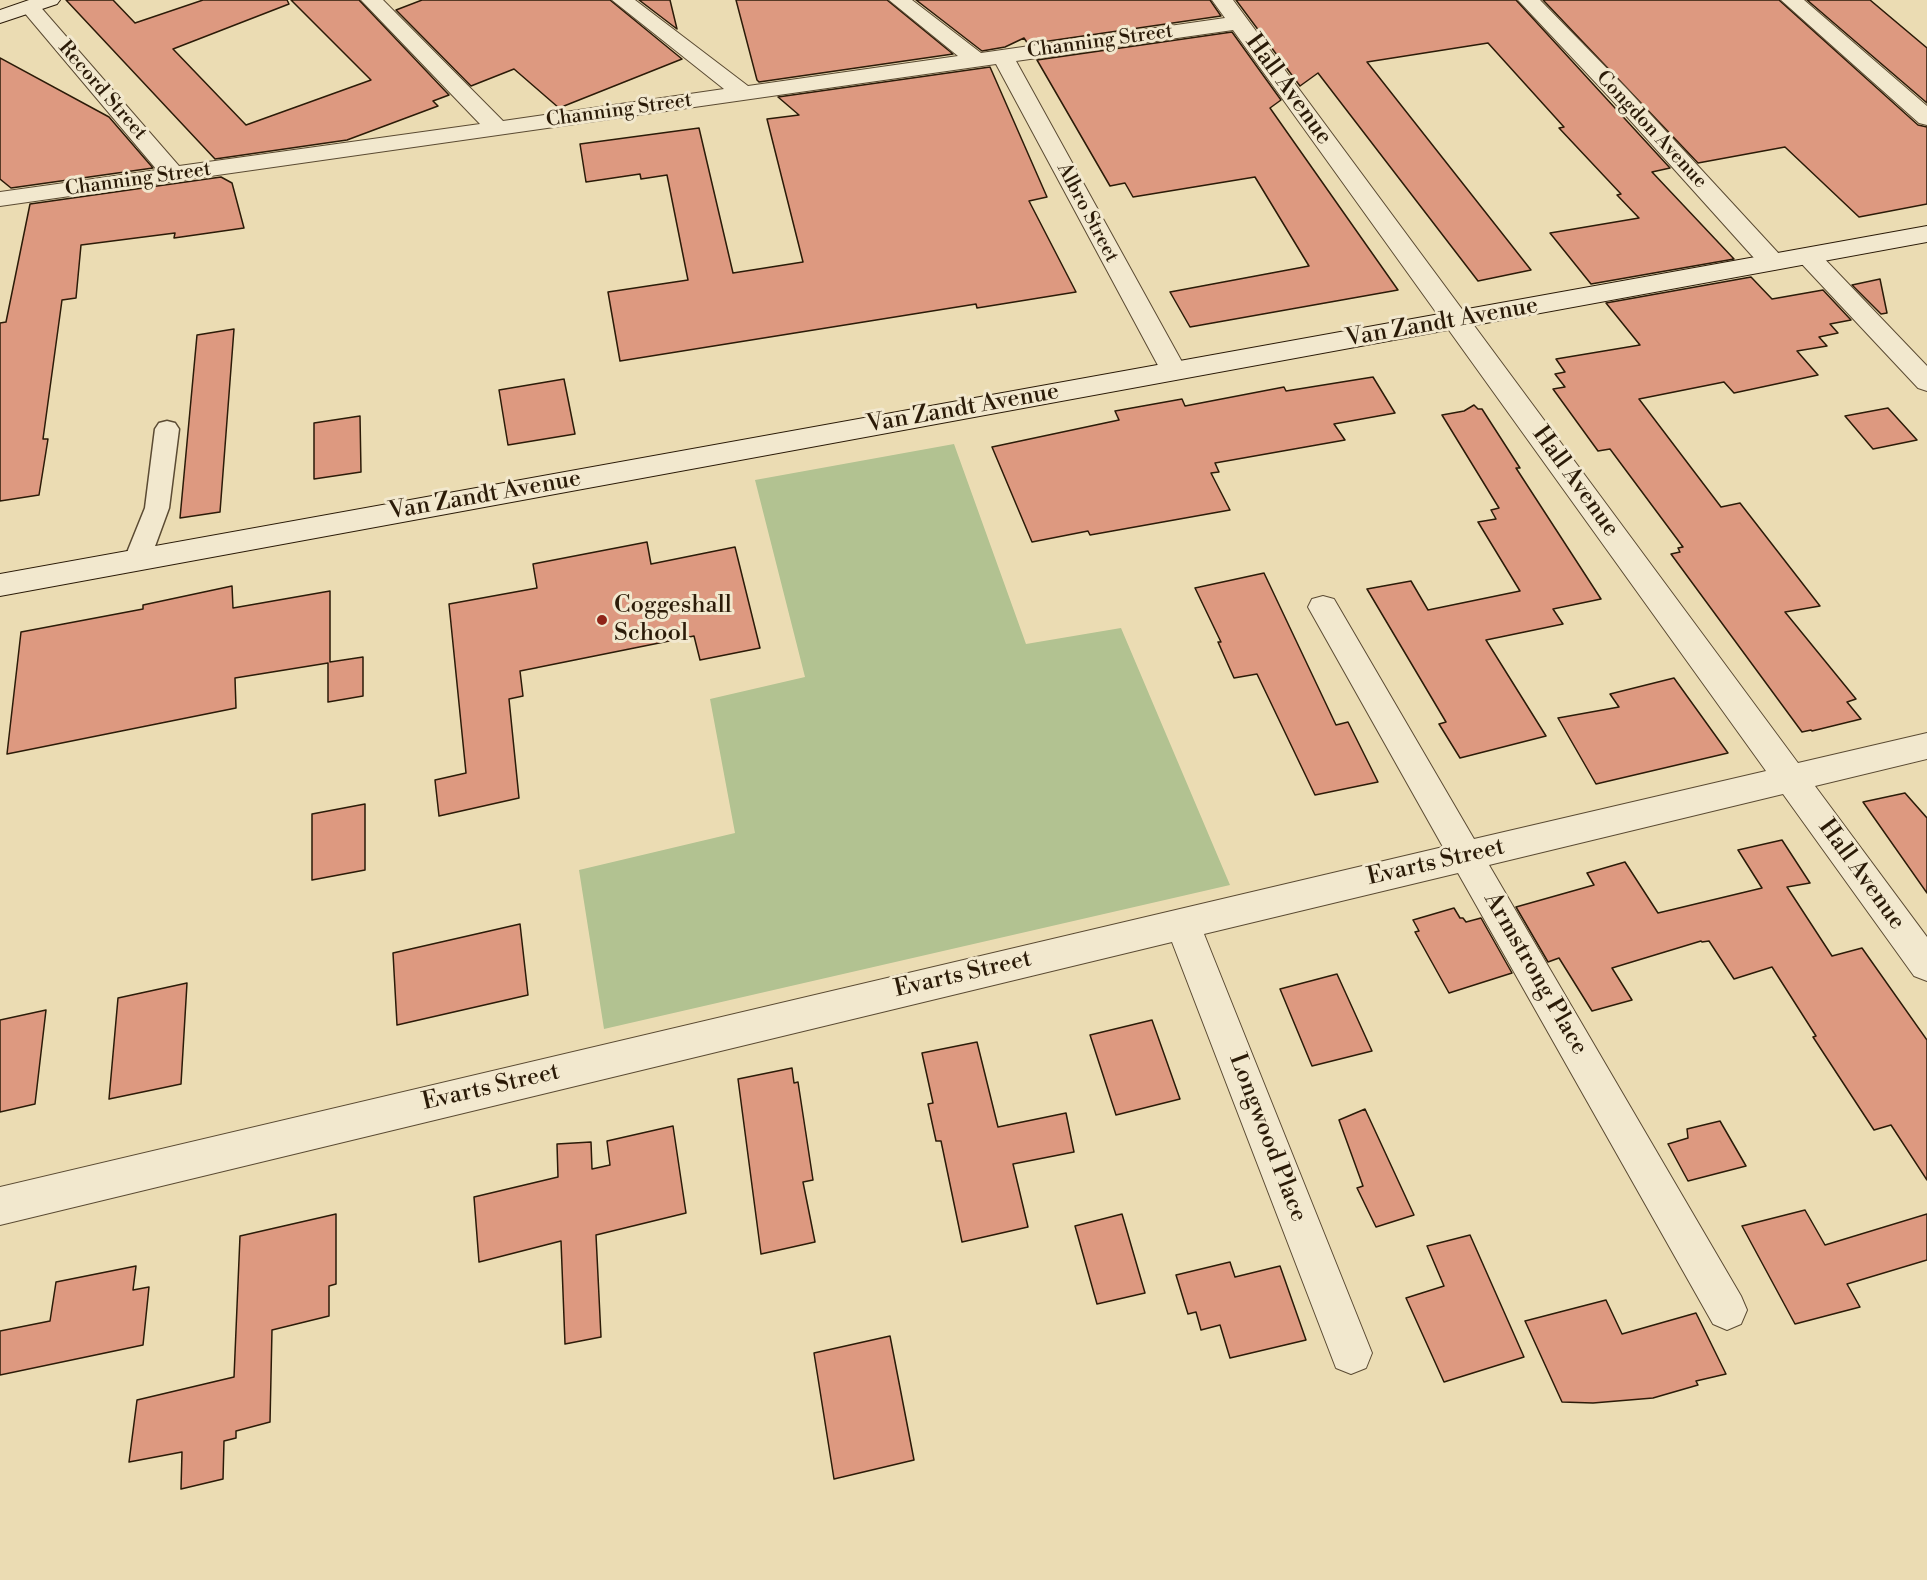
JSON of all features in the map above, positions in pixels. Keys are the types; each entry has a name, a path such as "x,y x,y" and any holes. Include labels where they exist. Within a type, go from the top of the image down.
{"street":[{"path":"371,0 497,128"},
{"path":"622,0 744,94"},
{"path":"899,0 975,59"},
{"name":"Hall Avenue","path":"1222,0 1927,965"},
{"name":"Congdon Avenue","path":"1528,0 1619,94 1773,262"},
{"path":"1791,0 1927,118"},
{"path":"0,17 40,3"},
{"name":"Record Street","path":"40,3 174,175"},
{"name":"Channing Street","path":"0,199 1238,23"},
{"name":"Albro Street","path":"1002,55 1174,371"},
{"name":"Van Zandt Avenue","path":"0,585 1927,234"},
{"path":"1808,256 1927,382"},
{"name":"Armstrong Place","path":"1323,608 1465,857 1492,897 1727,1310"},
{"name":"Evarts Street","path":"0,1206 1927,746"},
{"name":"Longwood Place","path":"1182,923 1351,1353"}],"lane":[{"path":"137,560 157,508 167,429"}],"green space":[{"path":"954,444 1026,644 1121,628 1230,885 604,1029 579,870 735,833 710,699 805,677 755,480"}],"building":[{"path":"66,0 113,0 135,23 203,0 287,0 289,4 173,49 246,125 371,80 291,0 359,0 449,95 433,101 438,106 347,140 215,159"},
{"path":"422,0 610,0 682,59 559,108 514,69 471,86 396,10"},
{"path":"639,0 670,0 677,29"},
{"path":"736,0 887,0 953,54 759,82"},
{"path":"916,0 1210,0 1221,16 1028,44 1024,38 1005,47 982,51"},
{"path":"1236,0 1516,0 1670,168 1652,172 1734,259 1591,284 1550,233 1639,218 1617,195 1621,194 1559,128 1564,127 1488,43 1367,62 1531,270 1478,281 1318,73 1300,86"},
{"path":"1543,0 1779,0 1918,125 1927,127 1927,204 1859,217 1785,147 1698,163"},
{"path":"1807,0 1870,0 1927,48 1927,103"},
{"path":"1232,32 1281,100 1270,108 1398,290 1190,327 1170,292 1309,266 1255,177 1133,197 1125,183 1110,186 1037,60"},
{"path":"0,58 109,117 153,168 11,188 0,179"},
{"path":"990,67 1047,197 1029,201 1076,292 977,308 976,304 620,361 608,292 688,280 667,175 641,179 640,174 586,182 580,144 699,128 733,273 803,262 767,119 799,115 778,97"},
{"path":"221,177 232,183 244,228 174,238 175,233 81,245 76,298 62,300 43,439 48,439 39,495 0,501 0,323 6,322 30,204"},
{"path":"1751,277 1772,299 1823,290 1851,320 1830,324 1838,333 1819,337 1827,346 1797,351 1818,375 1734,393 1724,382 1639,399 1721,507 1740,503 1820,606 1785,612 1856,699 1847,702 1861,719 1812,731 1802,732 1671,554 1680,552 1678,548 1683,547 1610,449 1598,451 1553,389 1565,387 1555,374 1565,372 1556,359 1640,345 1606,303"},
{"path":"1880,279 1887,313 1881,314 1852,285"},
{"path":"234,329 220,512 180,518 197,335"},
{"path":"1373,377 1395,413 1334,424 1345,440 1215,463 1219,472 1211,473 1230,510 1090,535 1088,531 1032,542 992,447 1119,420 1115,411 1182,399 1185,406 1284,387 1286,391"},
{"path":"564,379 575,434 508,445 499,390"},
{"path":"1474,405 1482,409 1520,468 1516,468 1601,599 1553,609 1563,624 1486,640 1546,736 1460,758 1439,724 1446,722 1367,589 1411,581 1428,610 1520,591 1478,522 1496,519 1491,510 1499,508 1442,415 1464,411"},
{"path":"1888,408 1917,440 1873,449 1845,416"},
{"path":"360,416 361,472 314,479 314,423"},
{"name":"Coggeshall School","path":"647,542 651,564 735,547 760,648 700,660 694,636 520,671 523,696 509,699 519,798 439,816 435,780 466,773 449,604 537,588 533,564"},
{"path":"1264,573 1336,725 1348,722 1378,782 1315,795 1257,674 1234,678 1218,642 1221,642 1195,588"},
{"path":"232,586 233,608 330,591 330,662 363,657 363,696 328,702 328,663 235,678 236,708 7,754 21,632 143,609 143,605"},
{"path":"1674,678 1728,753 1596,784 1558,718 1619,707 1610,694"},
{"path":"1905,793 1927,818 1927,893 1863,802"},
{"path":"365,804 365,870 312,880 312,814"},
{"path":"1782,840 1810,883 1787,887 1832,956 1862,948 1927,1040 1927,1180 1891,1125 1874,1130 1813,1037 1816,1036 1772,967 1734,979 1709,941 1701,941 1612,968 1632,1000 1592,1011 1559,958 1548,962 1516,907 1594,885 1587,873 1625,862 1658,913 1762,888 1738,850"},
{"path":"1454,908 1460,918 1466,922 1481,918 1512,973 1449,993 1415,932 1419,931 1413,920"},
{"path":"520,924 528,995 397,1025 393,953"},
{"path":"1337,974 1372,1051 1312,1066 1280,989"},
{"path":"187,983 181,1084 109,1099 118,998"},
{"path":"46,1010 35,1104 0,1112 0,1020"},
{"path":"1152,1020 1180,1099 1116,1115 1090,1035"},
{"path":"977,1042 998,1127 1066,1113 1074,1152 1013,1164 1028,1227 962,1242 941,1141 936,1141 928,1104 933,1103 922,1053"},
{"path":"792,1068 794,1083 798,1082 813,1180 803,1182 815,1242 761,1254 738,1079"},
{"path":"1365,1109 1414,1215 1376,1227 1357,1188 1363,1186 1339,1120"},
{"path":"1720,1121 1746,1166 1688,1181 1668,1144 1688,1138 1687,1129"},
{"path":"673,1126 686,1213 596,1235 601,1337 565,1344 561,1241 479,1262 474,1197 558,1177 557,1144 591,1142 592,1169 610,1165 607,1141"},
{"path":"1805,1210 1825,1245 1927,1214 1927,1260 1847,1284 1860,1307 1795,1324 1742,1226"},
{"path":"336,1214 336,1284 329,1286 329,1316 272,1330 270,1422 236,1431 236,1438 224,1441 223,1479 181,1489 182,1452 129,1462 137,1400 234,1377 240,1236"},
{"path":"1122,1214 1145,1293 1097,1304 1075,1226"},
{"path":"1470,1235 1524,1357 1444,1382 1406,1298 1444,1286 1427,1246"},
{"path":"1230,1262 1235,1277 1280,1266 1306,1340 1230,1358 1220,1325 1201,1330 1196,1312 1188,1314 1176,1275"},
{"path":"136,1266 133,1290 149,1287 143,1345 0,1375 0,1331 50,1321 56,1282"},
{"path":"1606,1300 1622,1334 1696,1313 1726,1374 1696,1381 1698,1385 1653,1398 1593,1403 1562,1402 1525,1321"},
{"path":"890,1336 914,1460 834,1479 814,1353"}],"place":[{"name":"Coggeshall School","path":"602,620"}]}
